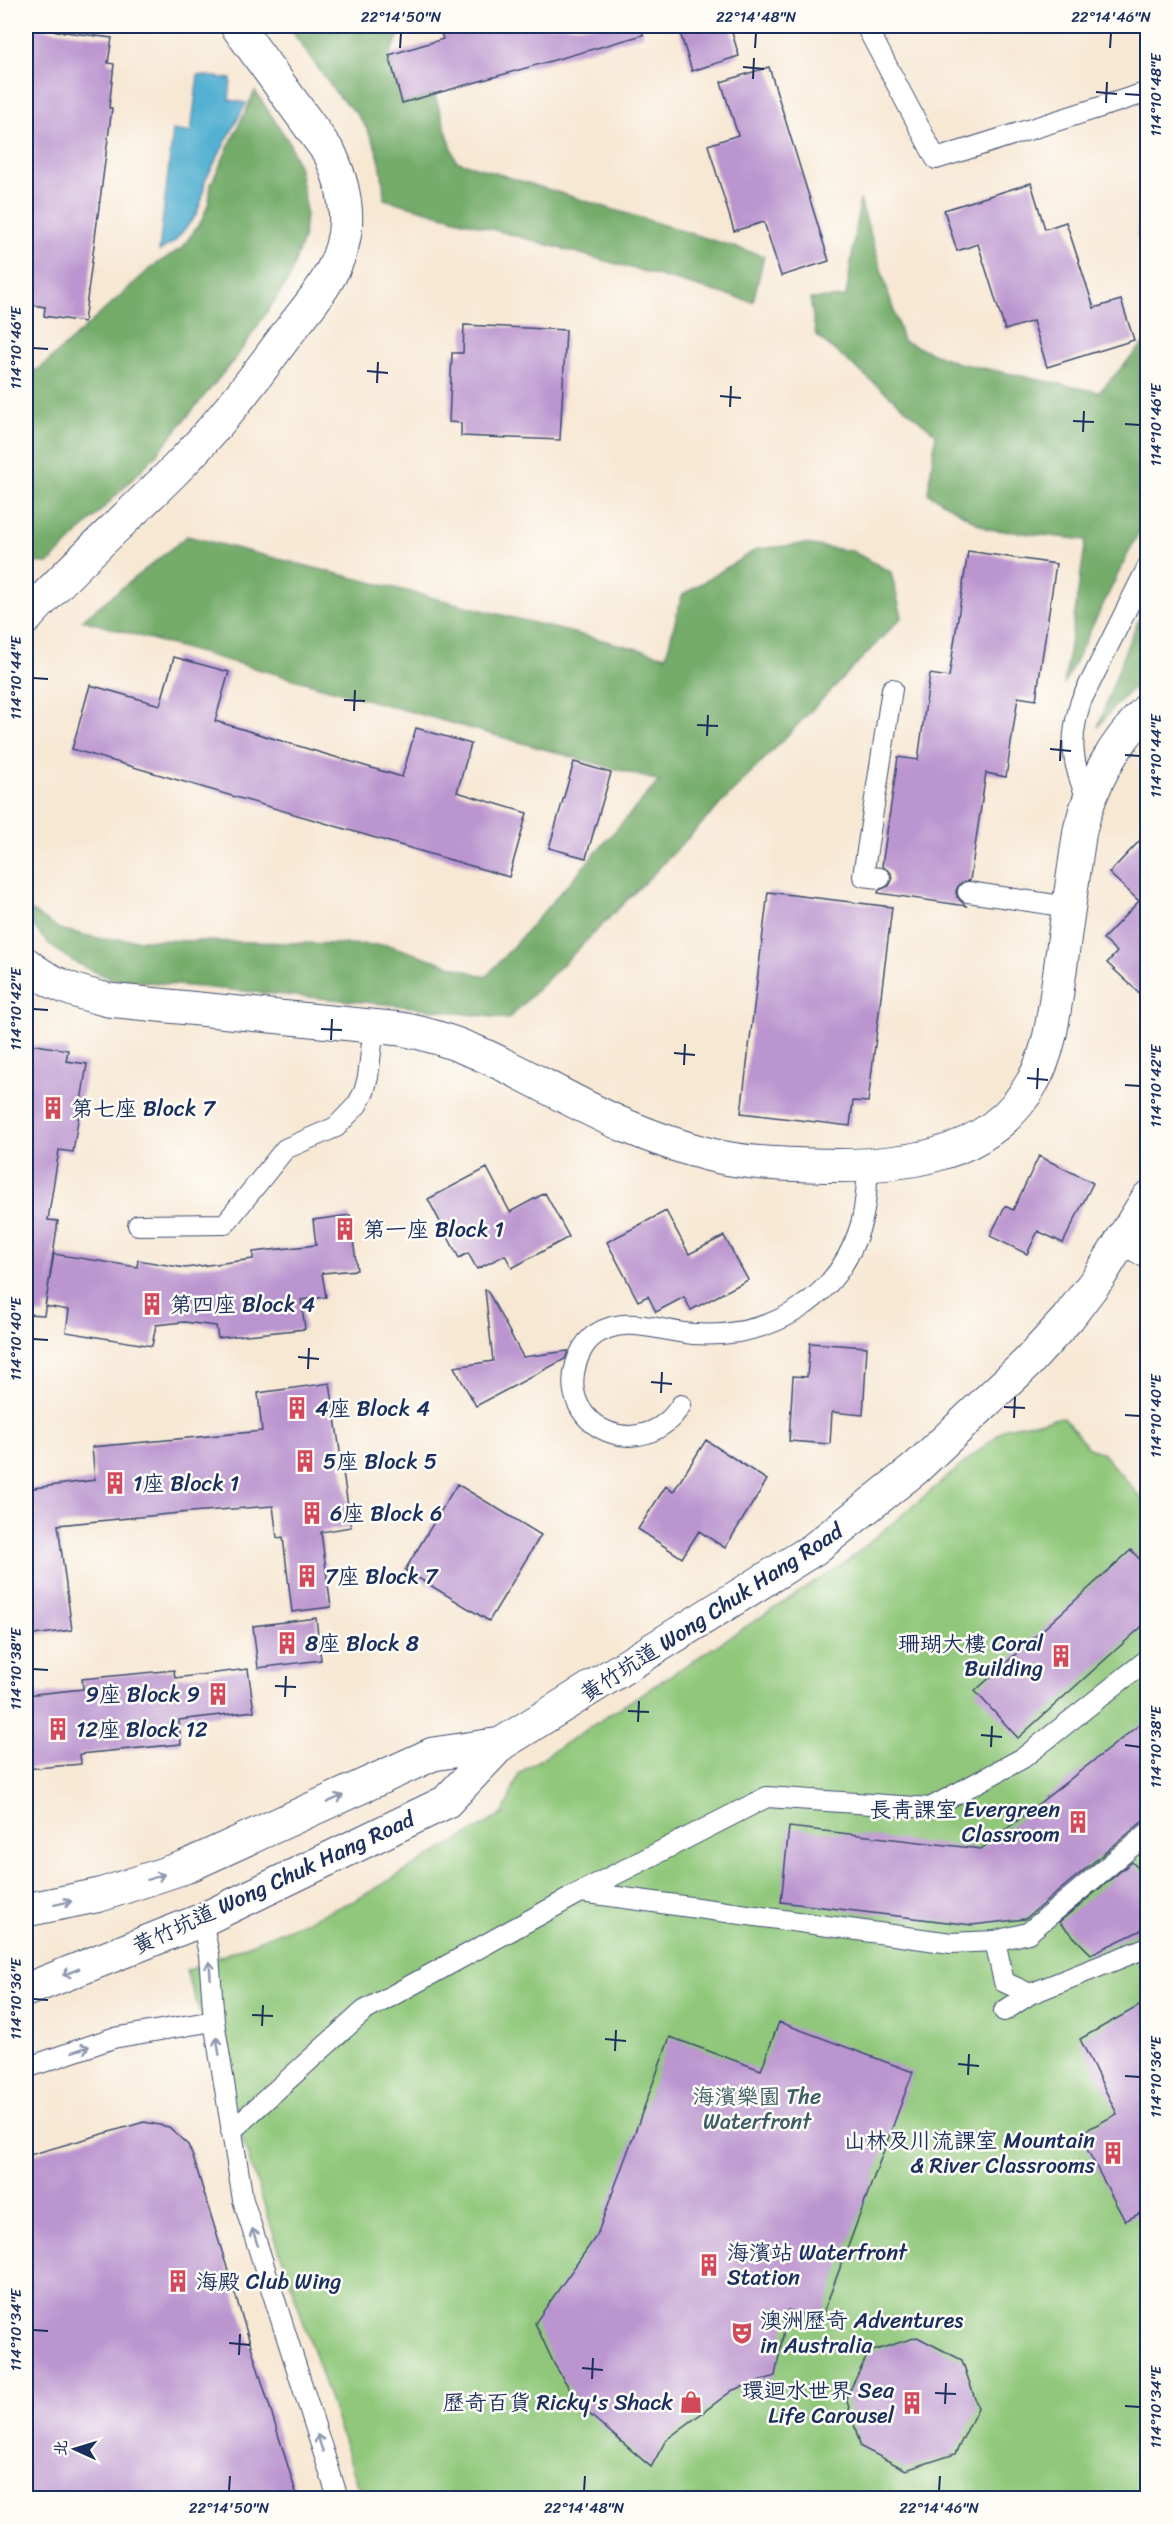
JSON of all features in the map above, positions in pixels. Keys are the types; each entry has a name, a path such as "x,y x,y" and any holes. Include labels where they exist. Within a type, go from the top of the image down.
{"street":[{"path":"26,618 46,594 175,470 213,429 249,387 334,268 342,245 346,222 345,198 339,175 330,154 237,26"},
{"path":"26,964 54,982 81,994 108,1000 427,1033 480,1053 583,1107 629,1127 708,1155 782,1165 868,1165 909,1161 944,1153 986,1134 1005,1119 1034,1081 1050,1036 1080,830 1088,800 1100,771 1116,744 1148,709"},
{"name":"黃竹坑道 Wong Chuk Hang Road","path":"26,1990 202,1920 446,1802 501,1744 770,1578 851,1521 915,1469 1027,1363 1134,1251 1148,1198"},
{"name":"黃竹坑道 Wong Chuk Hang Road","path":"26,1910 100,1895 185,1867 434,1754 501,1744"}],"lane":[{"path":"866,26 936,159 1148,92"},
{"path":"1088,800 1078,778 1073,754 1072,736 1076,718 1081,701 1148,566"},
{"path":"880,878 863,876 892,689"},
{"path":"968,892 1069,907"},
{"path":"138,1225 225,1224 285,1149 336,1127 357,1105 368,1077 374,1026"},
{"path":"681,1405 674,1417 662,1427 648,1434 633,1437 604,1430 590,1420 579,1406 574,1389 574,1371 579,1354 589,1340 603,1329 620,1325 654,1326 690,1334 719,1335 748,1332 799,1310 836,1274 850,1251 861,1224 867,1196 868,1165"},
{"path":"231,2131 364,2011 581,1892 767,1797 930,1808 1023,1758 1148,1659"},
{"path":"581,1892 951,1943 994,1941 1028,1933 1148,1833"},
{"path":"202,1920 209,1955 214,2021 243,2200 338,2499"},
{"path":"994,1941 1004,1982 1030,1994"},
{"path":"1004,2011 1030,1994 1148,1947"},
{"path":"26,2068 113,2038 214,2021"}],"green space":[{"path":"288,26 404,26 389,55 402,103 434,93 456,161 764,256 753,302 384,199 378,153 369,133 356,113 336,93"},
{"path":"255,91 289,142 298,165 303,189 306,214 303,239 289,279 238,355 154,457 49,563 26,562 26,373 39,369 153,266 182,248 202,220 209,202 211,184"},
{"path":"860,200 903,341 958,363 1099,392 1147,340 1147,515 1064,684 1086,540 987,529 928,493 936,434 816,335 810,299 846,297"},
{"path":"187,536 666,656 682,595 757,549 804,544 852,551 891,572 902,617 653,874 508,1019 395,1005 113,979 60,953 38,932 26,907 59,929 102,939 388,945 486,977 659,781 82,620"},
{"path":"1147,602 1147,674 1114,707 1098,727 1127,646"},
{"name":"海濱樂園 The Waterfront","path":"1063,1417 1089,1448 1102,1453 1147,1505 1147,2498 362,2497 186,1971 356,1900 503,1814 519,1773 846,1562 1006,1428"}],"water":[{"path":"198,75 231,79 229,100 246,103 205,181 196,215 174,242 159,251 173,130 191,133"},
{"path":"1144,163 1147,163 1147,237 1138,236"}],"building":[{"path":"439,26 642,26 643,35 402,103 389,55 443,39"},
{"path":"678,26 730,26 739,56 692,71"},
{"path":"26,27 112,38 108,63 114,64 109,108 112,108 84,322 44,316 45,307 26,304"},
{"path":"769,67 829,261 781,276 764,222 734,231 708,145 738,135 721,82"},
{"path":"1031,183 1045,229 1066,222 1094,308 1121,300 1134,340 1047,367 1033,321 1005,330 978,244 957,251 944,210"},
{"path":"464,325 566,330 560,440 461,436 461,423 449,422 452,353 463,353"},
{"path":"968,551 1056,564 1036,700 1018,697 1006,777 986,773 970,880 959,884 956,891 957,897 966,906 878,893 879,890 889,886 892,880 891,873 882,866 898,757 918,760 930,674 949,677"},
{"path":"174,657 229,672 215,721 402,777 416,728 471,744 457,792 527,813 509,877 72,749 90,685 160,705"},
{"path":"574,762 611,773 586,858 549,848"},
{"path":"1148,832 1148,1001 1107,963 1117,952 1103,939 1139,901 1109,873"},
{"path":"768,892 892,907 868,1102 853,1101 850,1126 741,1113"},
{"path":"30,1044 68,1050 66,1061 87,1064 73,1152 59,1150 48,1220 58,1221 44,1315 26,1314 26,1071"},
{"path":"1039,1156 1093,1183 1063,1243 1038,1231 1027,1254 990,1236 1005,1206 1013,1210"},
{"path":"487,1168 510,1212 545,1193 569,1237 512,1268 505,1255 477,1269 468,1253 459,1258 428,1199"},
{"path":"666,1211 689,1254 724,1236 748,1280 691,1310 684,1297 656,1312 648,1296 638,1301 607,1242"},
{"path":"350,1215 357,1270 322,1273 326,1297 301,1300 305,1329 218,1338 216,1326 184,1322 156,1325 152,1346 66,1332 69,1310 45,1306 54,1254 137,1267 138,1260 185,1268 253,1259 253,1252 316,1245 313,1220"},
{"path":"485,1290 523,1357 568,1351 565,1359 476,1406 454,1367 493,1361"},
{"path":"810,1343 867,1347 863,1415 832,1412 830,1444 789,1441 793,1376 807,1377"},
{"path":"330,1383 351,1527 321,1532 331,1607 292,1612 283,1537 277,1538 273,1506 190,1512 58,1525 72,1630 26,1636 26,1489 95,1480 92,1447 262,1431 258,1393"},
{"path":"706,1440 767,1480 725,1548 699,1531 682,1558 638,1529 666,1486 673,1492"},
{"path":"457,1484 541,1535 489,1621 405,1570"},
{"name":"珊瑚大樓 Coral Building","path":"1131,1550 1148,1568 1148,1621 1018,1738 975,1691"},
{"name":"8座 Block 8","path":"316,1618 321,1660 258,1668 253,1626"},
{"path":"248,1669 254,1711 179,1720 181,1744 80,1754 81,1764 26,1769 26,1695 83,1689 82,1679 174,1670 175,1678"},
{"name":"長青課室 Evergreen Classroom","path":"1148,1718 1148,1817 1025,1919 972,1925 781,1902 789,1827 981,1849"},
{"path":"1132,1862 1148,1878 1148,1927 1091,1954 1059,1922"},
{"path":"1148,2001 1148,2209 1125,2221 1079,2134 1117,2114 1080,2039"},
{"name":"海濱站 Waterfront Station","path":"779,2022 913,2072 821,2319 788,2310 775,2376 733,2390 666,2440 651,2467 581,2407 554,2364 535,2323 597,2235 670,2037 761,2070"},
{"path":"144,2122 169,2127 188,2145 193,2157 298,2499 26,2499 26,2156"},
{"name":"環迴水世界 Sea Life Carousel","path":"917,2337 962,2360 978,2408 955,2454 906,2470 861,2447 846,2398 869,2352"}],"place":[{"name":"第七座 Block 7","path":"53,1108"},
{"name":"第一座 Block 1","path":"345,1229"},
{"name":"第四座 Block 4","path":"152,1304"},
{"name":"4座 Block 4","path":"297,1408"},
{"name":"5座 Block 5","path":"305,1461"},
{"name":"1座 Block 1","path":"115,1483"},
{"name":"6座 Block 6","path":"312,1513"},
{"name":"7座 Block 7","path":"307,1576"},
{"name":"8座 Block 8","path":"287,1643"},
{"name":"珊瑚大樓 Coral Building","path":"1061,1656"},
{"name":"9座 Block 9","path":"218,1694"},
{"name":"12座 Block 12","path":"58,1729"},
{"name":"長青課室 Evergreen Classroom","path":"1078,1822"},
{"name":"山林及川流課室 Mountain & River Classrooms","path":"1113,2153"},
{"name":"海濱站 Waterfront Station","path":"709,2265"},
{"name":"海殿 Club Wing","path":"178,2281"},
{"name":"澳洲歷奇 Adventures in Australia","path":"742,2333"},
{"name":"歷奇百貨 Ricky's Shack","path":"691,2402"},
{"name":"環迴水世界 Sea Life Carousel","path":"912,2403"}]}
